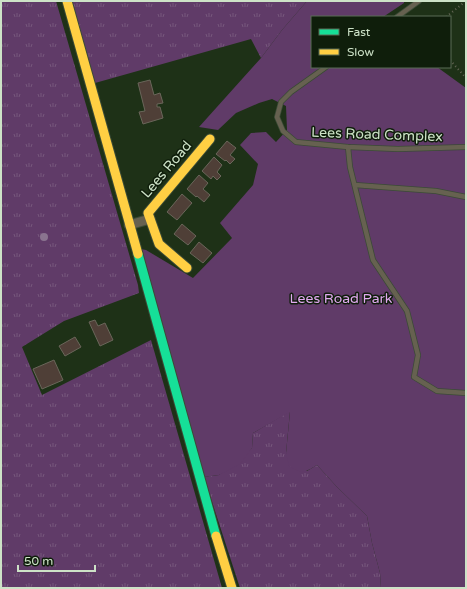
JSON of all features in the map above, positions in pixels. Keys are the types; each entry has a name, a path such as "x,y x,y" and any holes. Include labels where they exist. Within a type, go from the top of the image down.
{"street":[{"path":"67,1 232,588"},
{"name":"Lees Road","path":"187,268 159,244 148,213 210,139"},
{"name":"Lees Road","path":"129,225 150,219"}],"lane":[{"path":"398,16 419,1"},
{"name":"Lees Road Complex","path":"325,68 291,92 281,102 276,117 283,131 296,142 348,147 398,149 466,147"},
{"path":"348,147 350,167 373,260 407,311 418,355 414,377 437,391 466,392"},
{"path":"355,185 436,191 466,196"}],"path":[{"path":"447,16 466,1"},
{"path":"451,61 466,78"}],"green space":[{"path":"1,1 56,1 138,285 139,293 64,321 22,347 42,395 151,340 222,588 1,588"},
{"path":"70,1 307,1 282,30 261,58 251,39 95,83"},
{"name":"Lees Road Park","path":"307,1 404,1 404,3 384,16 311,16 311,68 438,68 466,88 466,588 381,588 380,573 367,516 317,465 303,472 289,466 286,453 290,412 253,433 252,448 240,464 219,475 204,477 141,249 146,250 193,278 232,238 220,223 253,185 258,164 240,145 251,133 266,132 276,142 287,130 286,106 272,99 236,113 218,130 199,127 261,58 282,30"},
{"path":"290,411 286,453 307,471 317,465 367,516 380,573 381,588 240,588 204,477 219,475 252,448 253,433"}],"building":[{"path":"150,80 154,95 160,93 163,103 157,104 157,107 160,107 163,118 143,124 139,112 145,111 138,83"},
{"path":"227,141 236,148 230,155 235,159 230,164 216,154"},
{"path":"214,157 222,165 217,172 221,176 217,180 213,176 211,179 202,171"},
{"path":"199,175 208,183 203,189 210,195 204,202 187,189"},
{"path":"182,194 192,203 177,220 167,212"},
{"path":"182,224 196,236 188,245 174,234"},
{"path":"199,242 212,253 203,263 190,253"},
{"path":"95,320 98,326 105,323 113,340 100,346 89,322"},
{"path":"75,337 81,347 65,356 59,346"},
{"path":"54,360 63,380 42,389 33,369"}],"traffic: fast":[{"path":"138,254 216,536"}],"traffic: slow":[{"path":"67,1 138,254"},
{"path":"187,268 159,244 148,213 210,139"},
{"path":"216,536 232,588"}]}
